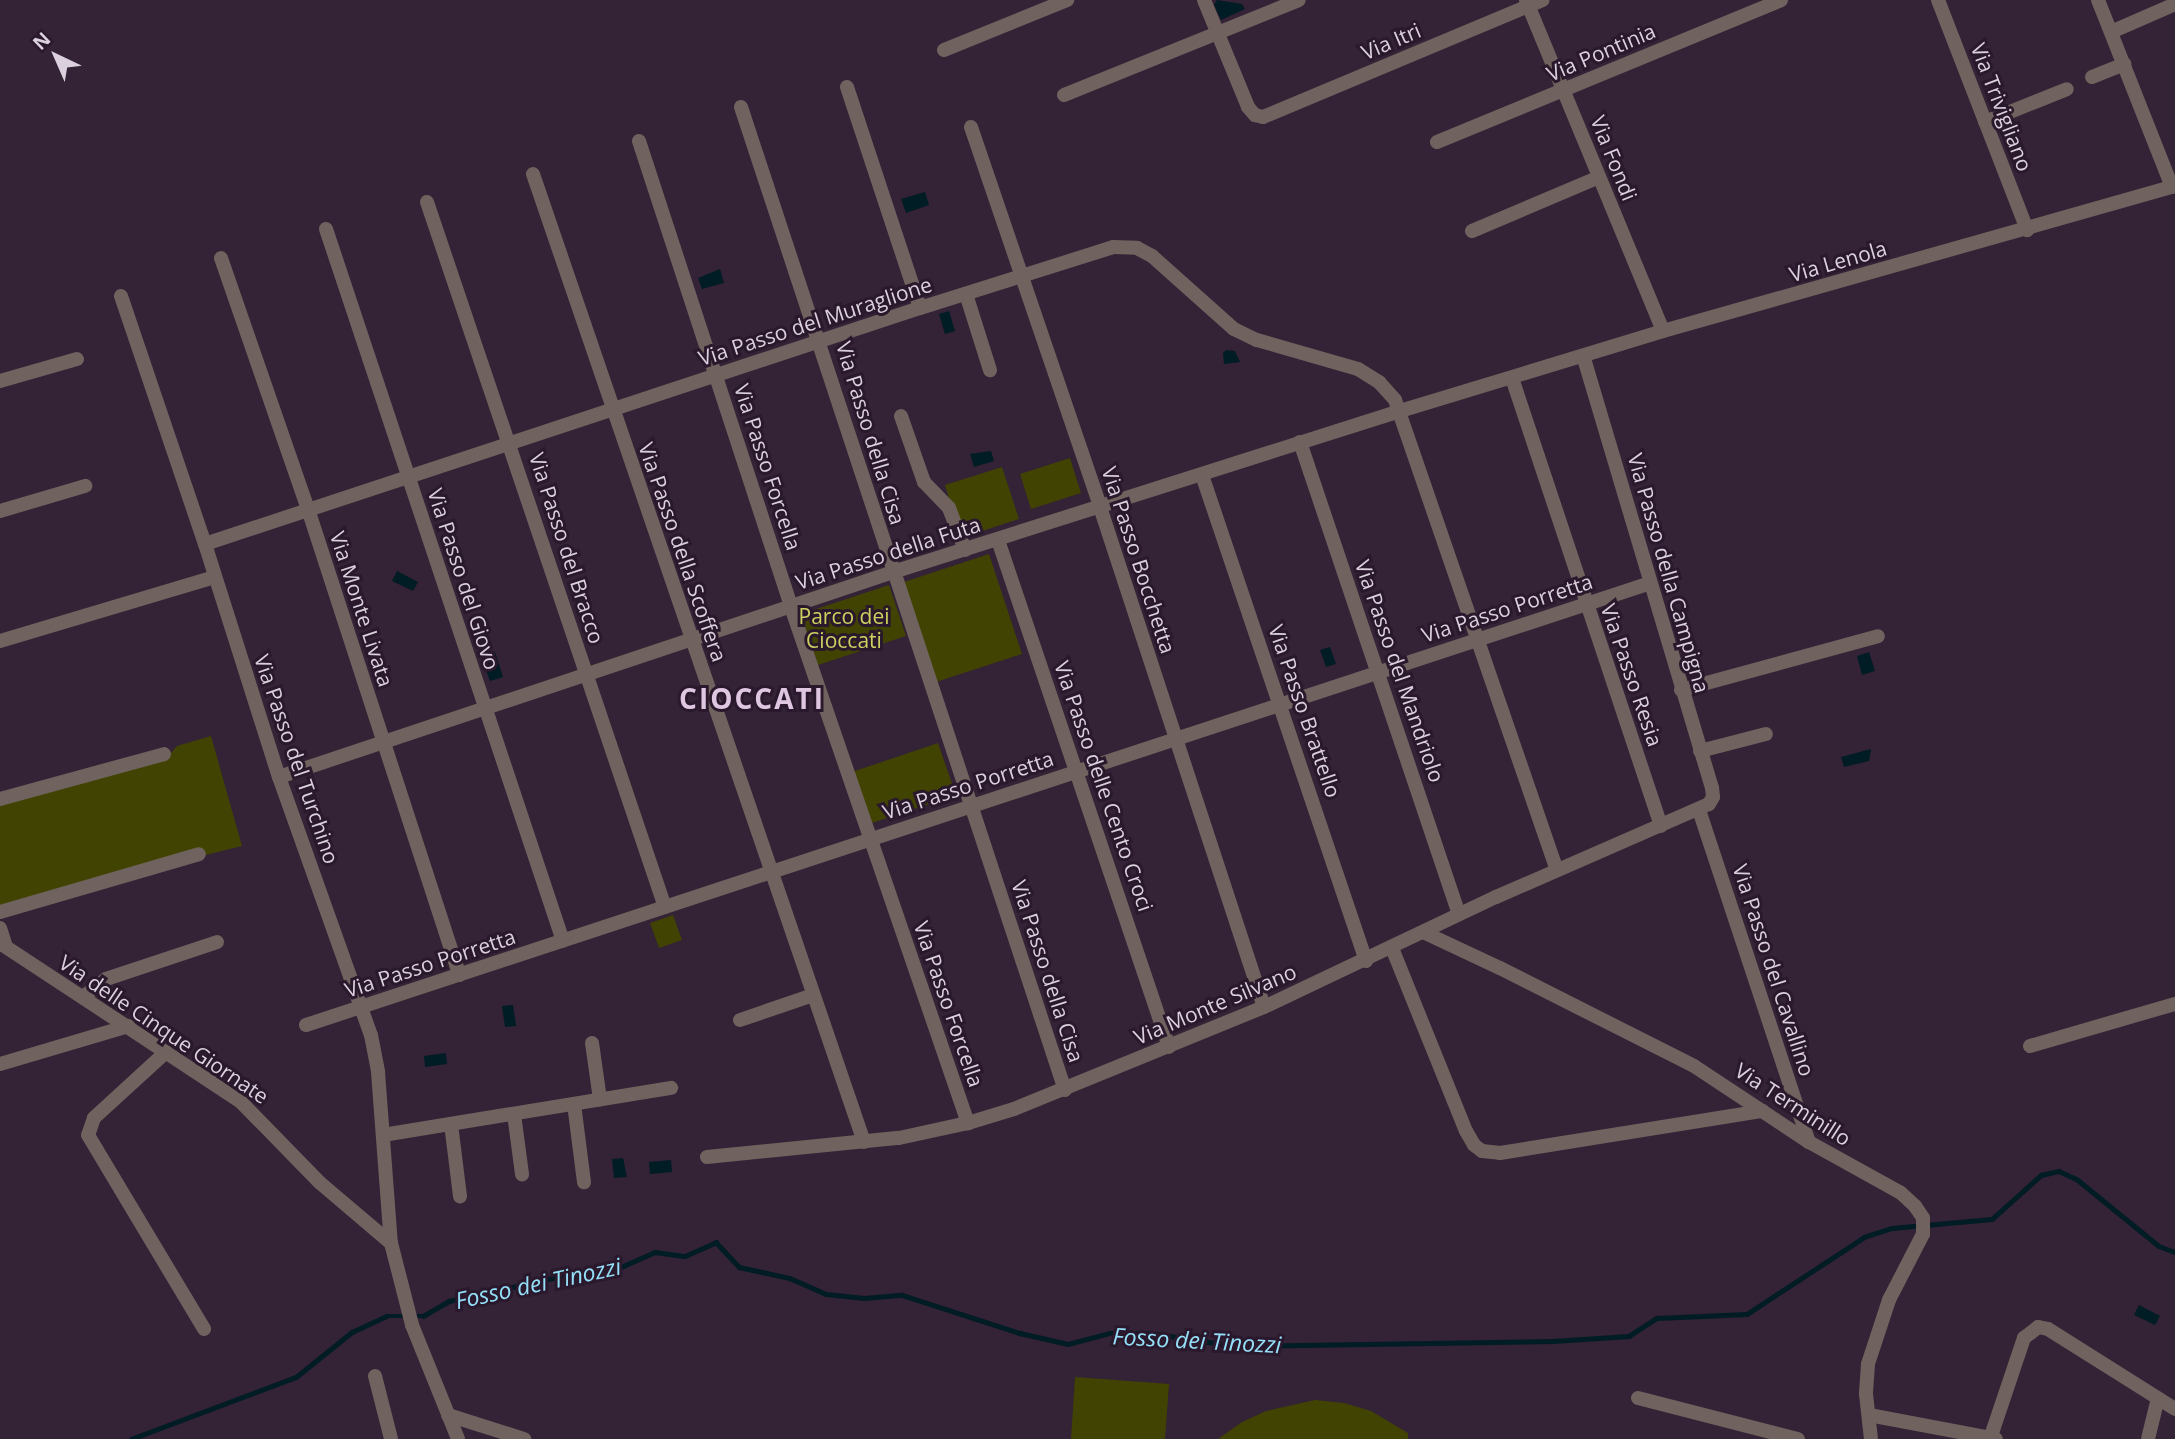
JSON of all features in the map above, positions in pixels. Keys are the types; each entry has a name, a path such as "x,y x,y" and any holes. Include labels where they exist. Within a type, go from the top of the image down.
{"street":[{"path":"944,50 1067,0"},
{"path":"1204,0 1217,33"},
{"path":"1064,95 1299,0"},
{"name":"Via Itri","path":"1217,33 1248,107 1255,115 1267,116 1527,3 1543,0"},
{"name":"Via Pontinia","path":"1437,142 1781,0"},
{"name":"Via Trivigliano","path":"1938,0 2027,230"},
{"path":"2098,0 2173,186"},
{"name":"Via Fondi","path":"1527,3 1663,331"},
{"path":"2111,32 2175,5"},
{"path":"2091,77 2124,64"},
{"path":"848,87 920,308"},
{"path":"1985,122 2067,89"},
{"name":"Via Passo della Cisa","path":"741,107 1065,1090"},
{"name":"Via Passo Bocchetta","path":"971,127 1100,507 1174,740 1264,1007"},
{"name":"Via Passo Forcella","path":"639,141 791,607 968,1123"},
{"name":"Via Passo della Scoffera","path":"533,174 863,1142"},
{"path":"1472,231 1599,177"},
{"name":"Via Lenola","path":"1512,378 1663,331 2027,230 2173,186"},
{"name":"Via Passo del Bracco","path":"427,202 666,907"},
{"name":"Via Passo del Giovo","path":"326,229 563,941"},
{"name":"Via Passo del Muraglione","path":"205,544 966,293 1113,247 1137,248 1152,256 1234,329 1251,338 1362,371 1383,386 1400,411 1557,870"},
{"name":"Via Monte Livata","path":"221,258 307,509 459,975"},
{"path":"966,293 990,370"},
{"name":"Via Passo del Turchino","path":"121,296 205,544 279,777 362,1007 377,1060 391,1243 412,1325 458,1439"},
{"name":"Via Passo della Campigna","path":"1583,356 1712,788 1712,801"},
{"path":"0,381 78,359"},
{"name":"Via Passo della Futa","path":"279,777 893,572 1300,442 1512,378"},
{"name":"Via Passo Resia","path":"1512,378 1661,827"},
{"path":"901,416 923,479 949,508 965,550"},
{"name":"Via Passo del Mandriolo","path":"1300,442 1459,914"},
{"name":"Via Passo Brattello","path":"1202,475 1366,961"},
{"path":"0,511 85,486"},
{"name":"Via Passo delle Cento Croci","path":"998,540 1169,1047"},
{"path":"0,641 215,577"},
{"name":"Via Passo Porretta","path":"306,1025 1644,585"},
{"path":"1681,690 1878,636"},
{"path":"1700,751 1766,734"},
{"path":"0,799 164,754"},
{"name":"Via Monte Silvano","path":"707,1157 863,1142 968,1123 1065,1090 1264,1007 1366,961 1459,914 1661,827 1699,810 1712,801"},
{"name":"Via Passo del Cavallino","path":"1699,810 1809,1142"},
{"path":"0,912 199,855"},
{"path":"0,928 3,945"},
{"name":"Via Terminillo","path":"1423,932 1678,1057 1809,1142 1901,1194 1924,1224 1874,1338 1866,1384 1871,1439"},
{"path":"83,997 106,979 217,942"},
{"name":"Via delle Cinque Giornate","path":"3,945 247,1107 319,1182 391,1243"},
{"path":"1392,948 1466,1131 1474,1145 1482,1151 1500,1153 1763,1111"},
{"path":"740,1020 813,995"},
{"path":"2030,1046 2175,1004"},
{"path":"0,1064 128,1026"},
{"path":"592,1043 600,1099"},
{"path":"166,1052 94,1118 88,1135 204,1329"},
{"path":"383,1135 671,1088"},
{"path":"574,1104 583,1182"},
{"path":"514,1114 522,1174"},
{"path":"451,1124 460,1196"},
{"path":"1868,1415 1992,1438 2023,1341 2034,1328 2048,1329 2175,1409"},
{"path":"375,1376 391,1439"},
{"path":"1637,1398 1798,1439"},
{"path":"2148,1439 2158,1398"},
{"path":"448,1416 524,1439"}],"green space":[{"path":"1070,458 1081,493 1031,509 1020,474"},
{"path":"1002,467 1019,519 961,538 945,485"},
{"path":"989,554 1022,654 936,682 904,582"},
{"name":"Parco dei Cioccati","path":"889,585 906,636 818,665 801,614"},
{"path":"211,736 242,846 0,906 0,801 169,755 177,746"},
{"path":"938,743 956,795 869,824 852,772"},
{"path":"673,915 682,940 659,948 650,923"},
{"path":"1075,1377 1169,1384 1165,1439 1071,1439"},
{"path":"1315,1400 1344,1403 1371,1411 1408,1433 1408,1439 1218,1439 1242,1422 1266,1411"}],"water":[{"path":"1217,0 1242,4 1245,9 1221,20 1214,5"},
{"path":"925,192 929,205 906,213 901,199"},
{"path":"720,269 724,283 702,289 698,278"},
{"path":"949,311 955,331 945,334 939,314"},
{"path":"1226,350 1235,351 1240,362 1224,364 1223,353"},
{"path":"991,451 994,461 974,467 970,454"},
{"path":"397,571 418,582 413,591 392,581"},
{"path":"1330,647 1336,664 1326,667 1320,650"},
{"path":"495,652 503,677 490,681 481,656"},
{"path":"1869,652 1875,671 1862,675 1857,656"},
{"path":"1871,749 1869,761 1844,767 1841,757"},
{"path":"513,1005 516,1026 505,1027 502,1006"},
{"path":"446,1053 447,1064 425,1067 424,1056"},
{"path":"623,1158 627,1177 614,1178 612,1159"},
{"path":"671,1160 672,1172 650,1174 649,1162"},
{"path":"2139,1305 2160,1316 2155,1325 2134,1315"}],"waterway":[{"name":"Fosso dei Tinozzi","path":"131,1439 296,1377 352,1332 387,1316 423,1316 449,1301 562,1276 612,1271 655,1252 685,1256 716,1242 739,1267 790,1278 826,1294 864,1298 902,1295 1020,1333 1068,1344 1110,1333 1151,1333 1234,1346 1553,1341 1629,1336 1657,1318 1747,1314 1864,1237 1892,1228 1992,1219 2041,1175 2059,1171 2078,1180 2159,1246 2175,1252"}],"district":[{"name":"CIOCCATI","path":"752,698"}]}
